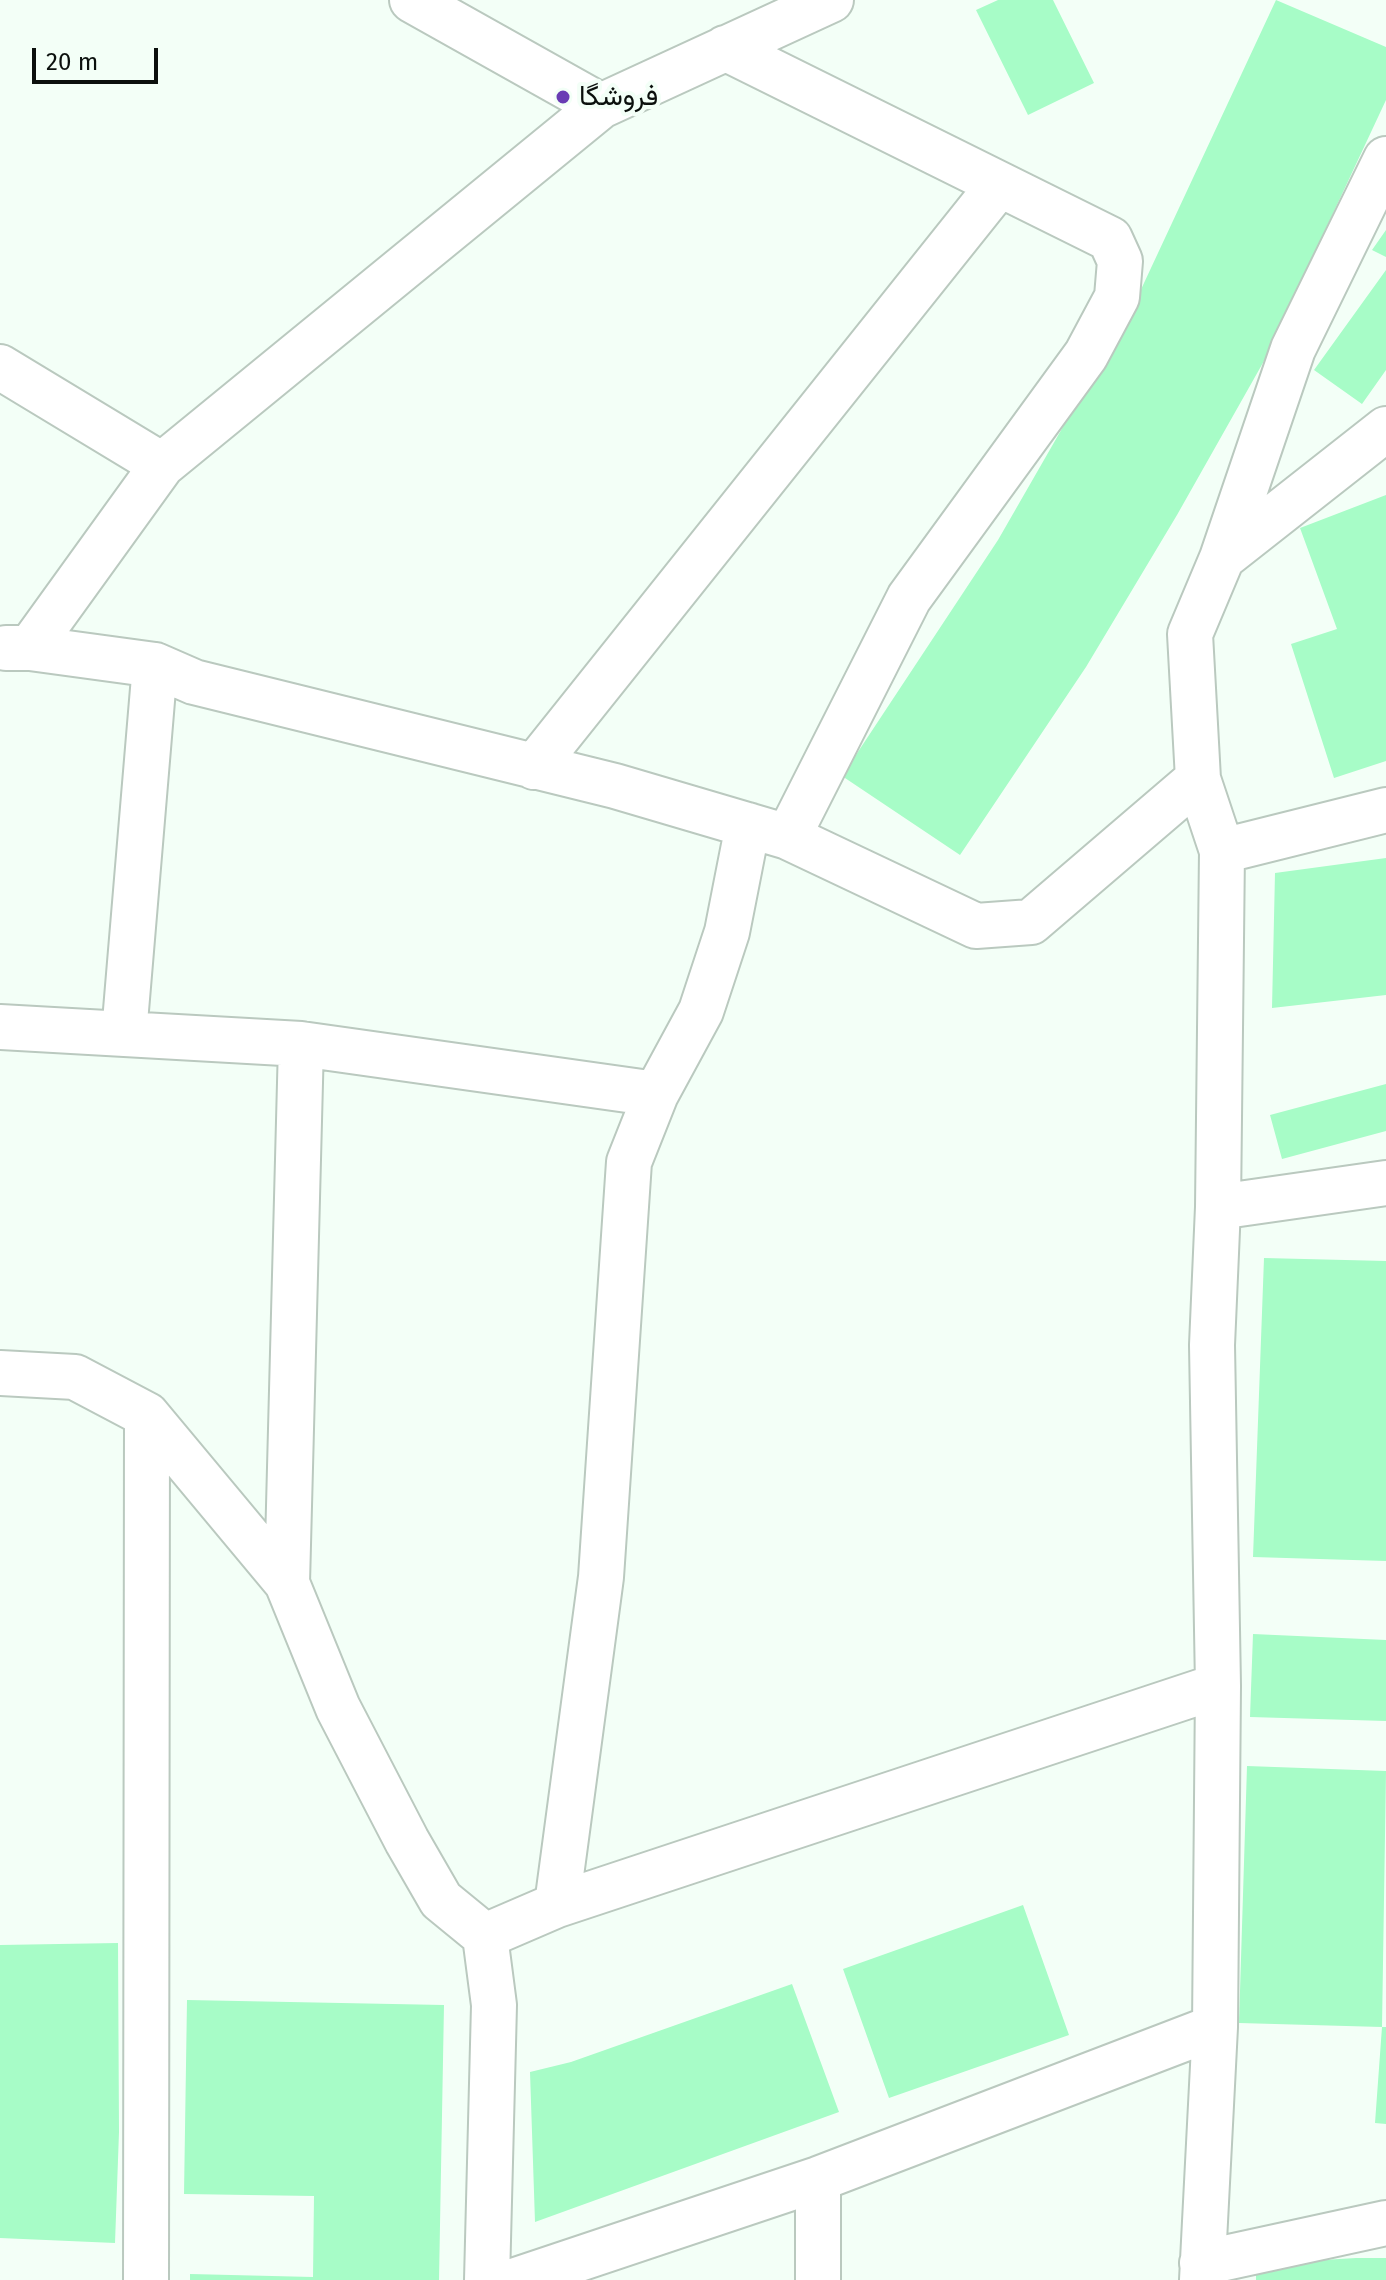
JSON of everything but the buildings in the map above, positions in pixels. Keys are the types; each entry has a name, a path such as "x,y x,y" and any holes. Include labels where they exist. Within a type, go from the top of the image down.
{"street":[{"path":"412,0 601,106"},
{"path":"15,648 162,465 601,106 831,0"},
{"path":"557,1905 601,1577 629,1162 656,1094 701,1011 727,932 768,831 909,598 1086,355 1117,297 1120,261 1110,239 725,48"},
{"path":"1386,159 1293,349 1222,558 1190,634 1198,779 1222,851 1218,1207 1212,1345 1218,1686 1215,2027 1202,2272 1386,2223"},
{"path":"534,767 998,186"},
{"path":"0,367 162,465"},
{"path":"1222,558 1386,429"},
{"path":"15,648 155,665 194,682 534,767 768,831 976,926 1031,922 1198,779"},
{"path":"124,1034 155,665"},
{"path":"1222,851 1386,810"},
{"path":"0,1027 301,1044 656,1094"},
{"path":"287,1583 301,1044"},
{"path":"1218,1207 1386,1183"},
{"path":"0,1373 75,1377 147,1415 287,1583 338,1708 407,1841 441,1900 485,1936 494,2005 487,2280"},
{"path":"146,2280 147,1415"},
{"path":"485,1936 557,1905 1218,1686"},
{"path":"516,2280 818,2179 1215,2027"},
{"path":"818,2179 818,2280"}],"place":[{"name":"فروشگا","path":"563,97"}]}
